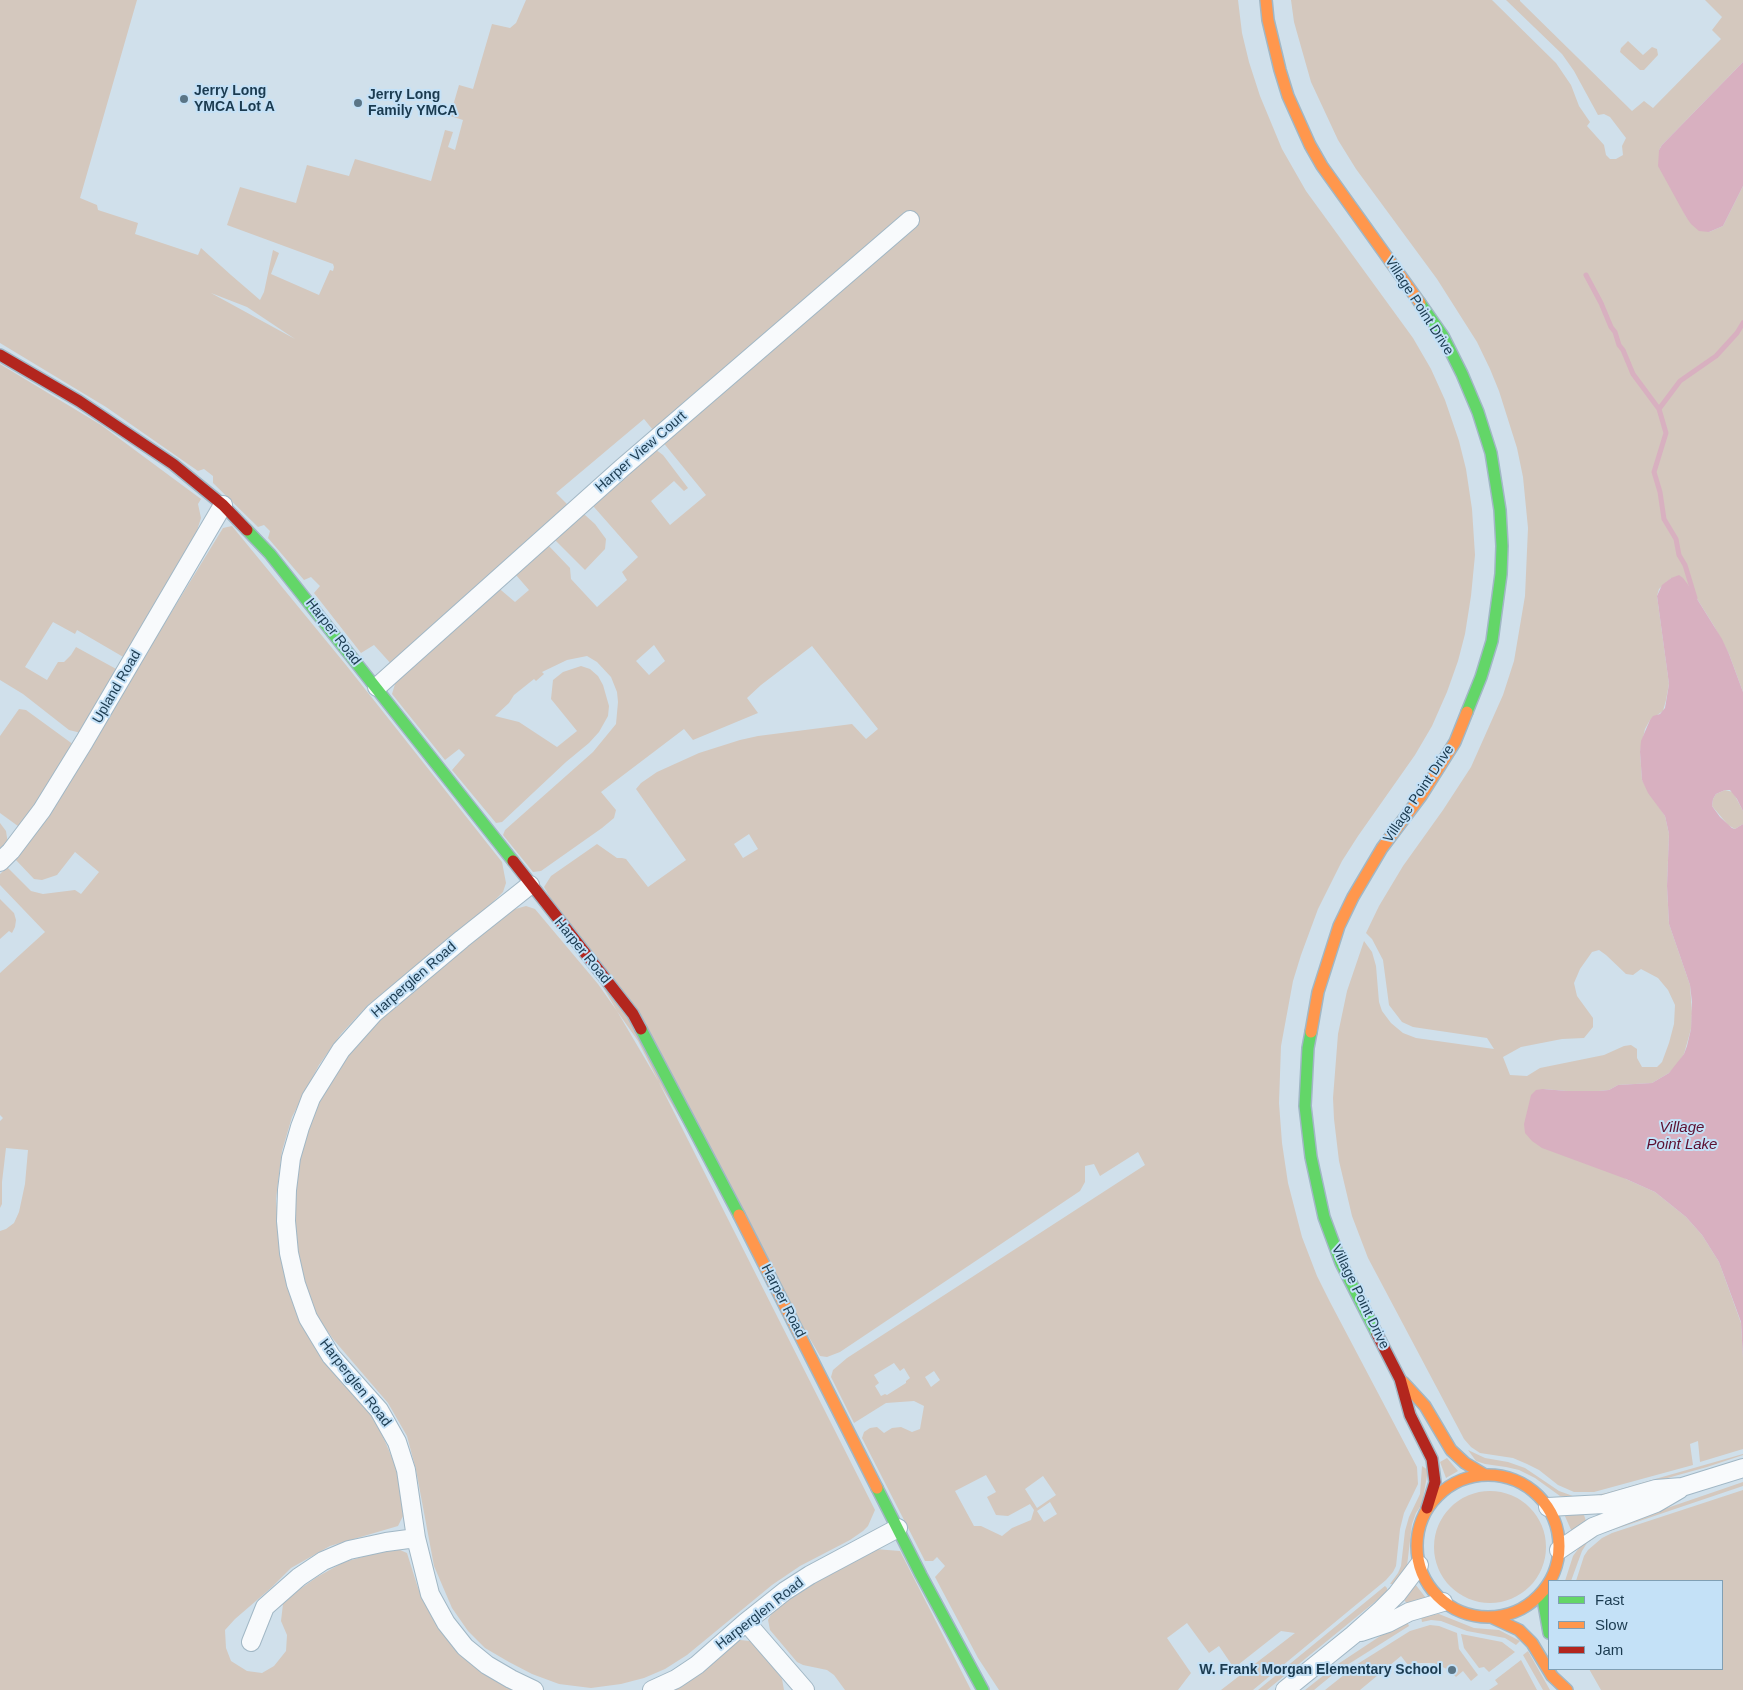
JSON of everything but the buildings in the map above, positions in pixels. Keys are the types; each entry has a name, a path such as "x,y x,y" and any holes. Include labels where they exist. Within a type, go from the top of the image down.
{"street":[{"name":"Village Point Drive","path":"1266,0 1268,20 1280,70 1288,96 1310,144 1322,166 1443,336 1462,374 1478,412 1491,453 1500,510 1501,574 1492,641 1482,677 1454,742 1421,796 1382,848 1353,897 1339,926 1318,992 1308,1048 1305,1106 1311,1157 1324,1217 1341,1263 1400,1379 1410,1415 1432,1459 1435,1482 1427,1508"},
{"name":"Harper View Court","path":"376,687 622,468 910,220"},
{"name":"Harper Road","path":"0,354 79,401 166,460 223,505 270,554 633,1014 721,1180 898,1528 983,1690"},
{"name":"Upland Road","path":"0,862 12,851 42,810 223,505"},
{"name":"Harperglen Road","path":"530,885 462,938 374,1013 347,1042 328,1068 312,1098 300,1127 291,1158 286,1221 288,1253 296,1284 306,1312 316,1332 332,1356 379,1410 397,1442 406,1470 416,1538 430,1594 446,1623 465,1647 487,1665 534,1690"},
{"name":"Village Point Drive","path":"1400,1379 1425,1406 1452,1450 1465,1463 1485,1475"},
{"path":"1548,1507 1604,1504 1656,1489 1682,1487 1743,1468"},
{"path":"1548,1583 1542,1593 1528,1605 1511,1614 1493,1618 1475,1617 1458,1612 1443,1602 1428,1585 1418,1564 1416,1545 1419,1526 1427,1508 1443,1491 1462,1480 1485,1475 1503,1476 1521,1483 1536,1493 1548,1507 1557,1528 1559,1550 1554,1573 1550,1580"},
{"path":"1559,1550 1594,1527 1656,1503 1682,1487"},
{"name":"Harperglen Road","path":"652,1690 676,1679 698,1665 784,1591 898,1528"},
{"path":"251,1642 265,1606 299,1577 323,1561 349,1550 416,1538"},
{"path":"1285,1690 1354,1635 1397,1594 1418,1564"},
{"path":"1542,1593 1548,1627"},
{"path":"1354,1635 1388,1623 1409,1612 1443,1602"},
{"path":"1493,1618 1519,1630 1532,1643 1548,1669"},
{"path":"746,1622 805,1690"},
{"path":"1548,1670 1552,1676 1568,1690"},
{"path":"1568,1690 1569,1676"}],"shaded area":[{"path":"0,0 137,0 80,198 97,205 98,210 138,223 135,234 198,255 201,248 260,300 264,292 273,250 279,253 271,274 319,295 330,270 333,271 334,267 333,264 227,225 240,187 296,203 307,165 349,176 355,159 431,181 445,130 453,132 448,147 455,150 463,120 450,116 459,85 473,89 492,24 510,28 516,23 526,0 1238,0 1242,33 1249,62 1260,96 1282,149 1306,191 1413,338 1431,369 1445,400 1459,441 1466,469 1472,509 1475,555 1471,596 1465,634 1447,692 1432,726 1415,755 1342,861 1318,909 1293,981 1281,1046 1279,1103 1282,1143 1288,1183 1302,1237 1317,1276 1330,1302 1417,1467 1418,1484 1404,1513 1400,1529 1396,1566 1386,1580 1253,1690 1221,1690 1295,1633 1281,1631 1234,1668 1219,1646 1209,1653 1187,1623 1167,1638 1191,1673 1178,1690 999,1690 978,1658 935,1577 945,1566 937,1557 933,1561 925,1561 862,1438 864,1432 870,1428 877,1427 884,1433 892,1428 901,1427 912,1432 920,1429 924,1406 914,1401 886,1403 854,1423 831,1377 833,1370 847,1358 1145,1165 1138,1152 1100,1176 1094,1164 1085,1166 1085,1182 1080,1191 840,1352 827,1357 820,1356 544,887 551,876 597,844 617,858 626,859 648,887 686,860 636,789 641,783 657,772 699,753 758,736 852,724 866,739 878,729 812,646 747,698 758,713 693,740 684,729 601,792 616,810 614,818 541,871 533,872 503,835 505,830 593,752 616,724 617,692 611,677 597,662 587,656 567,660 542,672 544,674 536,681 534,679 514,695 509,703 495,716 519,722 557,747 577,731 551,699 553,680 563,672 581,666 590,669 598,676 603,685 609,706 608,716 599,732 589,743 502,822 496,823 452,770 465,755 459,749 445,760 392,694 395,684 402,676 374,645 361,653 314,593 320,586 311,577 304,580 268,538 270,531 264,525 258,527 213,483 213,476 204,469 198,471 106,407 0,343","holes":["211,293 247,307 295,339","644,419 706,495 670,525 651,501 674,481 684,491 688,488 663,455 655,449 593,502 594,507 638,557 622,572 627,580 597,607 571,579 570,568 548,545 516,575 529,590 515,602 488,579 568,505 556,493","654,645 665,661 649,675 636,661","749,834 758,849 743,858 734,844","894,1363 900,1371 904,1368 910,1378 906,1383 887,1395 881,1396 875,1386 879,1383 874,1375","934,1371 940,1380 931,1387 925,1377","986,1475 996,1492 987,1497 996,1515 1008,1516 1030,1504 1034,1510 1031,1520 1012,1528 1002,1536 981,1526 974,1526 955,1491","1043,1476 1056,1495 1037,1508 1025,1489","1050,1502 1057,1514 1044,1522 1037,1511"]},
{"path":"1291,0 1492,0 1556,63 1571,85 1579,106 1590,122 1587,126 1604,145 1606,155 1610,159 1616,159 1623,155 1622,146 1626,138 1610,117 1604,114 1598,115 1574,71 1562,54 1506,0 1520,0 1632,111 1644,101 1653,108 1721,39 1712,30 1722,17 1705,0 1743,0 1743,62 1659,150 1686,217 1709,232 1723,226 1743,186 1743,692 1729,654 1689,586 1671,578 1659,589 1657,596 1669,684 1663,711 1650,720 1645,729 1640,752 1642,780 1665,816 1669,834 1667,886 1669,924 1690,985 1691,1029 1684,1054 1677,1065 1669,1073 1652,1083 1618,1085 1609,1090 1599,1091 1543,1089 1626,1179 1655,1192 1686,1217 1702,1235 1719,1262 1741,1323 1743,1449 1700,1462 1698,1441 1690,1444 1693,1465 1594,1492 1574,1492 1558,1485 1539,1470 1513,1458 1480,1453 1464,1439 1368,1258 1352,1216 1339,1161 1333,1098 1338,1034 1347,991 1364,941 1372,952 1376,966 1379,1002 1382,1011 1391,1023 1403,1033 1416,1038 1494,1049 1487,1038 1413,1027 1402,1022 1389,1005 1383,960 1372,939 1366,933 1379,906 1403,866 1471,767 1503,695 1514,661 1525,596 1528,528 1523,477 1517,448 1490,369 1477,342 1437,279 1356,169 1338,140 1311,82 1294,22","holes":["1599,950 1626,974 1633,975 1641,969 1658,978 1668,990 1675,1005 1674,1024 1662,1062 1657,1067 1642,1067 1637,1058 1637,1049 1631,1045 1604,1055 1540,1068 1527,1076 1510,1075 1503,1057 1521,1047 1562,1039 1584,1038 1593,1027 1593,1018 1577,996 1574,983 1580,969 1592,952"]},
{"path":"1628,41 1643,55 1652,47 1657,49 1658,55 1644,70 1640,70 1620,52 1621,48"},
{"path":"0,364 101,425 201,499 198,504 201,518 194,540 125,658 77,630 75,634 53,622 25,667 47,680 58,662 64,662 76,647 118,670 81,733 69,730 23,694 0,680"},
{"path":"579,513 585,515 595,524 606,539 605,549 585,570 551,536"},
{"path":"232,526 346,665 502,862 506,883 503,892 490,905 368,1005 341,1034 319,1065 292,1117 282,1151 276,1199 279,1245 293,1303 304,1329 336,1371 373,1414 394,1462 399,1480 403,1516 398,1526 330,1546 291,1568 225,1630 226,1648 231,1661 247,1671 262,1673 274,1666 286,1651 287,1635 281,1621 283,1604 293,1594 317,1577 344,1562 388,1550 400,1550 407,1553 418,1588 438,1625 454,1647 475,1667 512,1690 0,1690 0,1231 14,1223 19,1212 25,1184 28,1150 6,1148 2,1182 2,1204 0,1208 0,1121 3,1118 0,1115 0,973 45,932 0,885 0,874 7,867 31,891 43,894 75,890 81,894 99,872 75,852 57,875 42,880 34,879 15,859 120,696 223,528"},
{"path":"19,709 26,710 74,745 22,829 0,813 0,736"},
{"path":"1725,790 1733,792 1743,811 1743,824 1735,829 1728,825 1712,806 1716,794"},
{"path":"0,823 6,831 8,844 0,851"},
{"path":"0,899 14,913 16,920 12,933 9,931 0,939"},
{"path":"526,906 535,909 598,984 638,1041 875,1510 868,1526 863,1531 850,1540 800,1566 772,1585 687,1655 665,1669 644,1678 621,1684 591,1688 559,1684 532,1674 509,1662 485,1648 468,1631 452,1608 434,1566 416,1470 407,1436 388,1403 333,1339 319,1319 309,1299 301,1273 293,1210 300,1149 320,1096 360,1034 508,911"},
{"path":"1468,1450 1485,1458 1508,1462 1525,1468 1559,1491 1573,1496 1581,1496 1578,1500 1560,1496 1535,1478 1519,1470 1476,1461"},
{"path":"1743,1454 1707,1467 1646,1484 1591,1499 1587,1497 1606,1493"},
{"path":"1447,1458 1458,1471 1446,1478 1440,1462"},
{"path":"1422,1466 1428,1470 1422,1504 1412,1524 1407,1566 1396,1584 1390,1584 1401,1566 1405,1531 1409,1517 1420,1494"},
{"path":"1743,1482 1743,1486 1601,1534 1603,1530"},
{"path":"1743,1490 1743,1690 1601,1690 1590,1670 1723,1670 1723,1580 1576,1580 1584,1556 1588,1550 1602,1538 1612,1533"},
{"path":"1490,1491 1511,1495 1530,1507 1542,1526 1546,1547 1542,1568 1530,1587 1511,1599 1490,1603 1469,1599 1450,1587 1438,1568 1434,1547 1438,1526 1450,1507 1469,1495"},
{"path":"1564,1514 1584,1515 1586,1521 1572,1532"},
{"path":"1591,1536 1596,1537 1587,1543 1582,1551 1571,1580 1565,1580 1573,1556 1584,1541"},
{"path":"875,1549 900,1551 971,1690 845,1690 834,1675 827,1670 797,1662 770,1630 768,1620 774,1609 816,1578"},
{"path":"1415,1584 1426,1598 1407,1604 1403,1598"},
{"path":"1385,1586 1387,1592 1267,1690 1258,1690"},
{"path":"1439,1614 1474,1628 1499,1630 1520,1641 1516,1645 1505,1638 1467,1631 1441,1621 1431,1620 1422,1622 1421,1616"},
{"path":"1406,1619 1409,1626 1336,1672 1314,1690 1305,1690 1338,1664"},
{"path":"1430,1625 1439,1626 1457,1633 1459,1649 1478,1675 1471,1681 1463,1671 1456,1677 1449,1670 1434,1663 1414,1663 1408,1665 1401,1656 1360,1690 1325,1690 1359,1663 1410,1631"},
{"path":"1461,1634 1502,1642 1515,1652 1489,1672 1484,1667 1479,1668 1464,1648"},
{"path":"740,1640 750,1641 757,1645 782,1679 784,1690 668,1690 722,1654"},
{"path":"1528,1651 1550,1690 1543,1690 1523,1655"},
{"path":"1521,1660 1537,1690 1489,1690 1498,1684 1495,1680"}],"water":[{"path":"1743,62 1743,186 1723,226 1709,232 1699,231 1686,217 1658,166 1659,150"},
{"name":"Village Point Lake","path":"1679,575 1689,586 1722,639 1743,692 1743,811 1730,790 1716,794 1712,806 1732,828 1735,829 1743,824 1743,1358 1741,1322 1719,1262 1702,1235 1686,1217 1655,1192 1626,1179 1542,1148 1525,1133 1524,1124 1531,1095 1536,1090 1599,1091 1609,1090 1618,1085 1652,1083 1669,1073 1684,1054 1687,1046 1691,1029 1692,1002 1690,985 1669,924 1667,886 1669,834 1665,816 1648,793 1642,780 1640,752 1641,741 1650,720 1653,716 1660,714 1665,708 1669,684 1657,596 1662,585"}],"waterway":[{"path":"1586,275 1615,332 1633,374 1659,409 1666,433 1654,472 1660,492 1664,519 1676,539 1679,555 1685,565 1695,598"},
{"path":"1659,409 1680,381 1716,356 1737,333 1743,323"}],"traffic: fast":[{"path":"1420,303 1443,336 1478,412 1491,453 1500,510 1501,574 1492,641 1481,677 1467,712"},
{"path":"247,530 270,554 513,861"},
{"path":"641,1029 739,1215"},
{"path":"1311,1032 1308,1048 1305,1106 1311,1157 1324,1217 1341,1263 1377,1334"},
{"path":"877,1488 983,1690"},
{"path":"1542,1593 1548,1627"}],"traffic: slow":[{"path":"1266,0 1268,20 1280,70 1288,96 1310,145 1322,166 1420,303"},
{"path":"1311,1032 1318,992 1339,926 1353,897 1382,848 1421,796 1455,742 1467,712"},
{"path":"739,1215 877,1488"},
{"path":"1403,1382 1425,1406 1451,1450 1465,1463 1485,1475"},
{"path":"1548,1583 1538,1596 1515,1612 1502,1616 1488,1617 1474,1616 1461,1612 1438,1596 1422,1573 1418,1560 1418,1532 1422,1519 1429,1507 1449,1487 1461,1480 1474,1476 1502,1476 1515,1480 1527,1487 1547,1507 1554,1519 1558,1532 1559,1546"},
{"path":"1550,1580 1558,1560 1559,1546"},
{"path":"1493,1618 1519,1630 1532,1643 1548,1669"},
{"path":"1548,1670 1567,1690"}],"traffic: jam":[{"path":"0,355 79,401 173,464 223,505 247,530"},
{"path":"513,861 633,1014 641,1029"},
{"path":"1377,1334 1400,1379 1410,1415 1432,1459 1435,1482 1427,1508"}],"place":[{"name":"Jerry Long YMCA Lot A","path":"184,99"},
{"name":"Jerry Long Family YMCA","path":"358,103"},
{"name":"W. Frank Morgan Elementary School","path":"1452,1670"}]}
